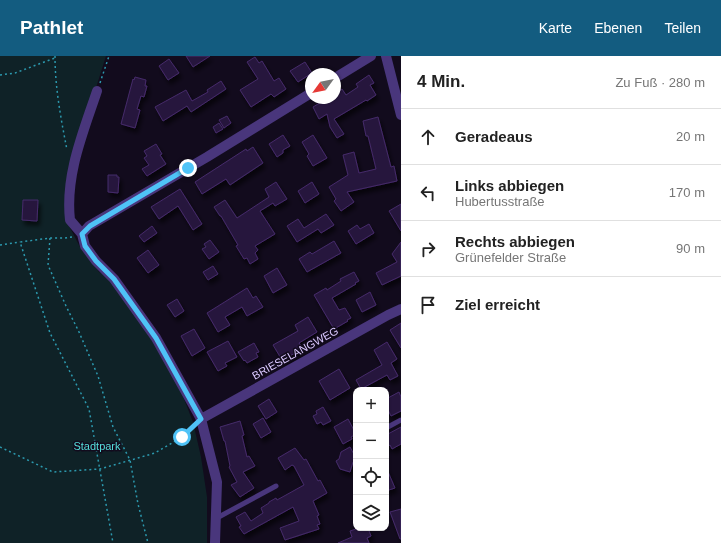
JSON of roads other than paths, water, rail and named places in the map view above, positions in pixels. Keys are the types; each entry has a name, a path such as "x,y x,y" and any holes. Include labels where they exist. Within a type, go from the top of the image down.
{"street":[{"path":"341,74 371,56"},
{"path":"386,56 401,115"},
{"path":"97,91 74,162 70,189 70,220 82,234 85,246 96,261 114,279 156,338 201,419 217,482 214,543"},
{"path":"82,234 90,226 305,97"},
{"name":"BRIESELANGWEG","path":"201,419 401,309"}],"lane":[{"path":"389,426 401,420"},
{"path":"215,519 276,486"}],"park label":[{"name":"Stadtpark","path":"97,446"}]}
